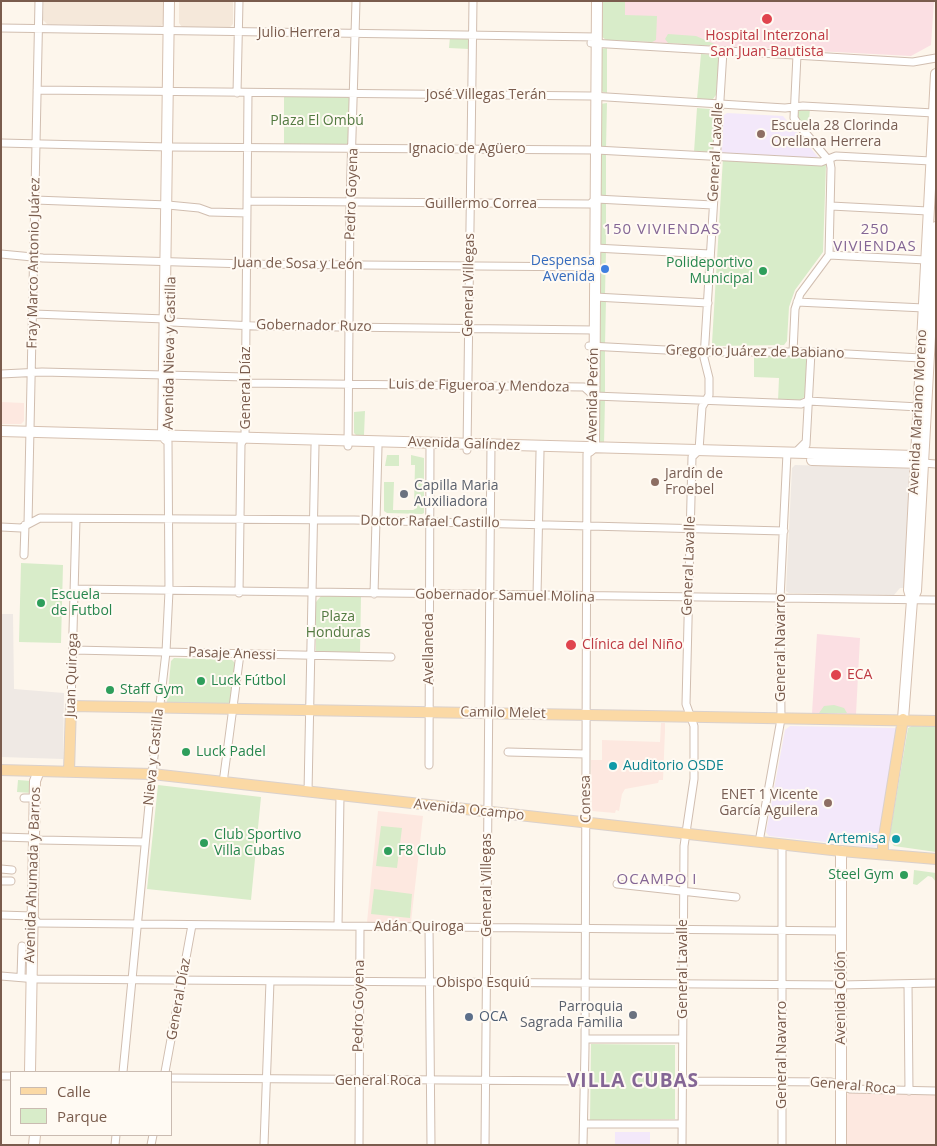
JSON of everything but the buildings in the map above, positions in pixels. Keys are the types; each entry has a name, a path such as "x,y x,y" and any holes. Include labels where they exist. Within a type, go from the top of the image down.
{"main road":[{"name":"Avenida Nieva y Castilla","path":"169,1 172,32"},
{"name":"Avenida Nieva y Castilla","path":"167,437 172,32 175,1"},
{"name":"Avenida Perón","path":"592,1 594,40 592,330"},
{"name":"Avenida Perón","path":"594,40 597,1"},
{"name":"Avenida Mariano Moreno","path":"883,853 903,719 912,600 916,591 919,407 936,74"},
{"name":"Avenida Perón","path":"589,449 591,346 595,296 592,267 595,248 593,202"},
{"name":"Avenida Mariano Moreno","path":"918,461 933,330 936,227"},
{"name":"Avenida Galíndez","path":"1,430 30,435"},
{"name":"Avenida Galíndez","path":"1,437 30,435 167,437 316,446 348,443 378,447 430,446"},
{"name":"Avenida Galíndez","path":"243,441 589,449 918,461"},
{"name":"Avenida Galíndez","path":"491,447 540,452 589,449"},
{"name":"Avenida Galíndez","path":"787,456 806,448 918,461"},
{"name":"Camilo Melet","path":"71,706 311,712 585,714 692,718 903,719 936,721"},
{"name":"Juan Quiroga","path":"69,771 71,706"},
{"name":"Avenida Ocampo","path":"1,770 152,774 782,845 936,858"},
{"name":"Avenida Ahumada y Barros","path":"37,839 35,781 39,771"},
{"name":"Avenida Ahumada y Barros","path":"30,1071 29,978 35,919 37,839 42,781 39,771"},
{"name":"Avenida Colón","path":"841,851 841,1145"},
{"name":"Avenida Ahumada y Barros","path":"29,978 37,1071"}],"street":[{"name":"Fray Marco Antonio Juárez","path":"24,555 28,510 34,314 39,1"},
{"path":"238,93 239,1"},
{"name":"Pedro Goyena","path":"348,443 350,202 355,94 356,1"},
{"name":"General Villegas","path":"467,447 473,1"},
{"name":"Julio Herrera","path":"1,28 238,33 474,34 594,40 797,56 913,62 936,58"},
{"name":"General Lavalle","path":"682,1145 681,1081 684,891 686,834 694,779 694,726 686,704 687,598 696,453 702,407 709,394 709,378 704,352 723,51"},
{"path":"793,352 797,302 800,294 829,255 831,206 831,168 827,159 794,118 797,56"},
{"name":"José Villegas Terán","path":"37,90 594,96 719,105 934,113"},
{"name":"General Díaz","path":"239,592 246,380 248,93"},
{"name":"Ignacio de Agüero","path":"1,144 593,150 820,162 836,156 931,161"},
{"path":"35,200 170,206 247,212"},
{"name":"Guillermo Correa","path":"247,201 470,204 593,202 713,205"},
{"path":"831,206 928,211"},
{"path":"595,248 710,254"},
{"name":"Juan de Sosa y León","path":"1,254 247,264 592,267"},
{"path":"829,255 926,260"},
{"path":"595,296 708,303"},
{"path":"797,302 924,308"},
{"name":"Gobernador Ruzo","path":"34,314 246,325 592,330"},
{"name":"Gregorio Juárez de Babiano","path":"591,346 704,352 811,352 921,358"},
{"path":"806,448 811,352"},
{"name":"Luis de Figueroa y Mendoza","path":"1,374 167,376 348,385 584,387 591,393 705,402 801,404 808,401 919,407"},
{"name":"Nieva y Castilla","path":"123,1071 145,842 166,652 169,591 167,437"},
{"path":"308,792 316,446"},
{"name":"Avellaneda","path":"429,765 430,446"},
{"path":"374,594 378,447"},
{"name":"General Villegas","path":"485,1145 491,447"},
{"name":"Conesa","path":"583,1145 585,1081 586,597 589,449"},
{"path":"537,596 540,452"},
{"name":"General Navarro","path":"759,842 781,719 780,599 787,456"},
{"name":"Avenida Galíndez","path":"918,461 936,464"},
{"path":"28,510 32,515 40,518"},
{"path":"1,527 21,528 40,518"},
{"name":"Doctor Rafael Castillo","path":"40,518 376,521 784,531"},
{"name":"Juan Quiroga","path":"71,706 76,519"},
{"name":"Gobernador Samuel Molina","path":"75,589 936,600"},
{"name":"Pasaje Anessi","path":"73,650 391,656"},
{"path":"223,783 240,654"},
{"path":"508,752 585,754"},
{"path":"338,926 340,796"},
{"path":"24,798 35,798"},
{"path":"1,837 145,842"},
{"name":"General Navarro","path":"782,845 782,1145"},
{"path":"1,869 12,870"},
{"path":"1,881 11,881"},
{"path":"617,884 736,897"},
{"name":"Adán Quiroga","path":"1,915 35,919 192,925 841,930"},
{"name":"General Díaz","path":"165,1071 192,925"},
{"name":"Pedro Goyena","path":"359,1145 360,927"},
{"path":"429,928 431,982 431,1145"},
{"path":"22,946 29,978"},
{"name":"Obispo Esquiú","path":"1,976 29,978 486,983 841,985 936,983"},
{"path":"264,1145 270,981"},
{"path":"908,984 909,1090"},
{"path":"585,1039 682,1039"},
{"name":"General Roca","path":"172,1078 358,1081 585,1081"},
{"name":"General Roca","path":"681,1081 831,1082 850,1089 936,1092"},
{"path":"584,1124 682,1124"}],"shaded area":[{"path":"44,1 164,1 164,23 161,26 47,24 43,20"},
{"path":"179,1 233,1 233,24 230,27 182,27 179,23"},
{"name":"Hospital Interzonal San Juan Bautista","path":"602,1 934,1 931,45 911,56 606,40"},
{"name":"Escuela 28 Clorinda Orellana Herrera","path":"727,113 783,116 819,158 723,153 721,152 724,115"},
{"path":"1,402 24,403 24,421 21,424 1,424"},
{"path":"795,465 908,468 911,471 904,588 900,588 894,595 789,593 786,591 792,468"},
{"path":"1,614 13,614 14,689 64,693 63,759 1,757"},
{"name":"ECA","path":"817,634 860,638 856,714 812,713"},
{"path":"661,723 665,723 663,780 659,780 658,783 625,789 622,794 619,811 616,810 615,813 592,811 591,760 602,760 602,740 660,742"},
{"name":"ENET 1 Vicente García Aguilera","path":"790,726 895,728 897,731 879,845 873,847 769,836 766,832 785,730"},
{"path":"378,811 423,816 411,922 367,922"},
{"path":"849,1092 936,1094 936,1145 845,1145 845,1097"},
{"path":"615,1132 650,1132 650,1145 615,1145"}],"green space":[{"path":"602,1 625,1 625,15 657,16 656,40 652,42 606,40 601,36"},
{"path":"668,34 696,36 719,46 668,43 665,39"},
{"path":"450,37 469,38 469,49 449,48"},
{"path":"607,48 607,93 600,91 600,49"},
{"path":"701,54 716,55 719,58 716,95 713,99 697,99"},
{"name":"Plaza El Ombú","path":"284,96 348,97 351,99 350,142 345,145 284,145"},
{"path":"607,103 606,148 600,146 600,104"},
{"path":"697,108 710,109 715,113 713,148 709,153 694,152"},
{"path":"799,109 810,109 808,130 799,120 797,112"},
{"path":"606,153 606,196 599,195 600,154"},
{"name":"Polideportivo Municipal","path":"723,158 826,164 823,252 795,290 789,307 787,341 784,345 714,346 712,343"},
{"path":"606,202 606,245 599,244 599,203"},
{"path":"606,251 605,294 599,293 599,252"},
{"path":"606,300 605,344 599,342 599,301"},
{"path":"601,349 605,350 605,393 598,392 598,351"},
{"path":"754,355 804,355 808,360 806,396 797,402 778,401 779,378 754,377"},
{"path":"605,399 604,445 597,443 598,400"},
{"path":"365,411 364,435 357,436 354,433 354,412"},
{"path":"387,455 399,455 399,466 385,466"},
{"path":"411,455 424,458 424,513 387,513 384,511 384,482 394,482 393,510 413,510 417,508 417,504 414,504 415,465 411,465"},
{"name":"Escuela de Futbol","path":"21,563 63,565 61,643 19,642"},
{"name":"Plaza Honduras","path":"321,596 361,596 360,653 321,653 316,651 316,602"},
{"name":"Luck Fútbol","path":"174,658 232,660 235,663 230,703 227,706 170,704 167,702 171,661"},
{"path":"834,705 844,708 847,713 819,713 824,706"},
{"path":"914,725 936,726 936,852 894,846 889,840 908,728"},
{"path":"18,780 31,781 32,793 17,792"},
{"name":"Club Sportivo Villa Cubas","path":"158,785 261,797 251,900 147,889"},
{"path":"381,826 402,828 397,868 376,866"},
{"path":"914,870 936,873 936,882 932,877 928,876 917,885 913,884"},
{"path":"374,889 412,894 410,918 371,914"},
{"path":"591,1044 675,1045 675,1119 590,1120"}],"place":[{"name":"Hospital Interzonal San Juan Bautista","path":"767,19"},
{"name":"Escuela 28 Clorinda Orellana Herrera","path":"761,134"},
{"name":"Despensa Avenida","path":"605,269"},
{"name":"Polideportivo Municipal","path":"763,271"},
{"name":"Jardín de Froebel","path":"655,482"},
{"name":"Capilla Maria Auxiliadora","path":"404,494"},
{"name":"Escuela de Futbol","path":"41,603"},
{"name":"Clínica del Niño","path":"571,645"},
{"name":"ECA","path":"836,675"},
{"name":"Luck Fútbol","path":"201,681"},
{"name":"Staff Gym","path":"110,690"},
{"name":"Luck Padel","path":"186,752"},
{"name":"Auditorio OSDE","path":"613,766"},
{"name":"ENET 1 Vicente García Aguilera","path":"828,803"},
{"name":"Artemisa","path":"896,839"},
{"name":"Club Sportivo Villa Cubas","path":"204,843"},
{"name":"F8 Club","path":"388,851"},
{"name":"Steel Gym","path":"904,875"},
{"name":"Parroquia Sagrada Familia","path":"633,1015"},
{"name":"OCA","path":"469,1017"}],"district":[{"name":"150 VIVIENDAS","path":"662,230"},
{"name":"250 VIVIENDAS","path":"875,238"},
{"name":"OCAMPO I","path":"657,880"},
{"name":"VILLA CUBAS","path":"633,1082"}]}
